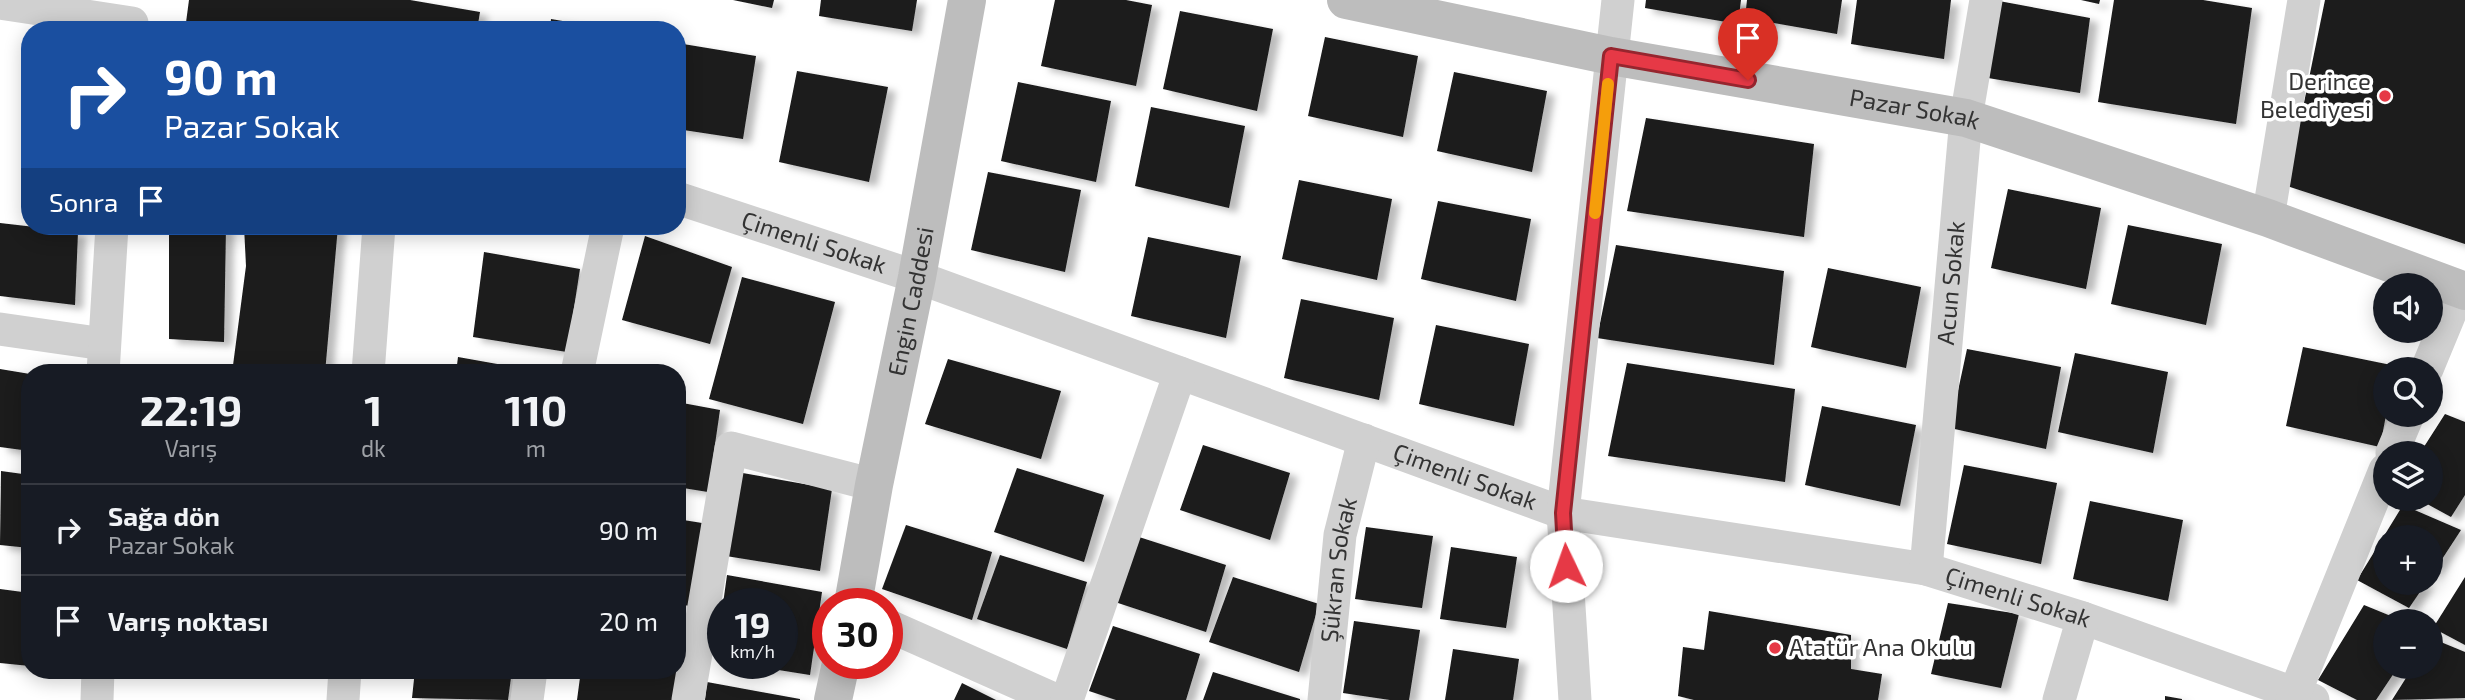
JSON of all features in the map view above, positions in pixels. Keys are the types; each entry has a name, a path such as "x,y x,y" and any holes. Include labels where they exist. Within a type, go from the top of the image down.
{"street":[{"name":"Engin Caddesi","path":"856,588 917,277 967,0"},
{"name":"Pazar Sokak","path":"1346,0 1611,56 1966,118 2268,218 2462,290"},
{"path":"1575,700 1563,513 1618,0"},
{"name":"Acun Sokak","path":"1926,569 1966,118 1986,0"},
{"path":"2268,218 2304,0"},
{"path":"0,3 133,18"},
{"name":"Çimenli Sokak","path":"686,201 917,277 1563,513 1926,569 2083,618 2300,697"},
{"path":"0,328 104,358 111,235"},
{"path":"369,364 378,235"},
{"path":"580,364 606,235"},
{"path":"2432,357 2462,290"},
{"path":"1067,700 1180,373"},
{"name":"Şükran Sokak","path":"1324,700 1340,535 1364,440"},
{"path":"688,700 731,449 874,485"},
{"path":"2300,697 2373,502"},
{"path":"2059,700 2083,618"},
{"path":"903,632 1056,700"},
{"path":"97,700 98,679"},
{"path":"343,700 344,679"},
{"path":"527,700 530,679"},
{"path":"833,700 838,679"}],"building":[{"path":"189,0 410,0 480,12 478,21 186,21"},
{"path":"733,0 774,0 772,8"},
{"path":"821,0 917,0 912,31 819,16"},
{"path":"1055,0 1126,0 1152,5 1136,86 1041,66"},
{"path":"1646,0 1741,0 1738,24 1645,8"},
{"path":"1747,0 1842,0 1837,34 1745,18"},
{"path":"1857,0 1951,0 1944,59 1851,44"},
{"path":"2081,0 2100,0 2099,4"},
{"path":"2114,0 2203,0 2252,8 2236,124 2098,102"},
{"name":"Derince Belediyesi","path":"2325,0 2465,0 2465,244 2287,186"},
{"path":"1999,1 2090,18 2080,93 1988,78"},
{"path":"1180,11 1273,29 1257,111 1163,89"},
{"path":"1325,37 1418,56 1403,137 1308,116"},
{"path":"686,44 756,56 743,139 686,130"},
{"path":"797,71 888,87 869,182 779,162"},
{"path":"1454,72 1547,91 1532,172 1437,151"},
{"path":"1018,82 1111,101 1096,182 1001,161"},
{"path":"1151,107 1245,126 1229,208 1135,186"},
{"path":"1646,118 1814,144 1804,237 1627,211"},
{"path":"988,172 1081,190 1065,272 971,250"},
{"path":"1299,180 1392,199 1377,280 1282,259"},
{"path":"2008,189 2101,208 2086,289 1991,268"},
{"path":"1438,201 1531,219 1516,301 1421,279"},
{"path":"0,223 21,225 21,235 78,235 75,305 0,296"},
{"path":"2128,225 2222,244 2206,325 2111,304"},
{"path":"169,235 226,235 224,342 169,339"},
{"path":"244,235 337,235 326,364 233,364 246,266"},
{"path":"645,236 732,267 710,344 622,320"},
{"path":"1148,237 1241,256 1226,338 1131,316"},
{"path":"1616,245 1784,271 1774,365 1597,338"},
{"path":"484,252 580,269 567,352 473,337"},
{"path":"1828,268 1921,287 1906,368 1811,347"},
{"path":"742,277 835,302 803,424 709,399"},
{"path":"1301,299 1394,318 1379,400 1284,378"},
{"path":"1436,325 1529,344 1514,426 1419,404"},
{"path":"2303,347 2373,361 2373,427 2384,427 2381,441 2373,441 2373,445 2286,426"},
{"path":"1967,349 2061,367 2046,449 1950,428"},
{"path":"2075,353 2168,372 2153,453 2058,432"},
{"path":"458,357 498,364 457,364"},
{"path":"948,359 1061,391 1041,459 925,424"},
{"path":"1627,363 1795,389 1785,482 1608,456"},
{"path":"0,369 21,372 21,450 0,447"},
{"path":"686,404 720,410 708,492 686,488"},
{"path":"1822,406 1916,425 1900,506 1805,485"},
{"path":"2445,414 2465,422 2465,495 2451,517 2440,511 2443,511 2443,441 2428,441 2437,427 2443,427"},
{"path":"1203,445 1290,473 1270,540 1180,510"},
{"path":"1964,465 2057,483 2041,564 1947,544"},
{"path":"1017,468 1104,495 1084,562 994,532"},
{"path":"1,471 21,474 21,547 0,545"},
{"path":"737,472 832,489 820,571 726,556"},
{"path":"2090,501 2183,520 2168,601 2073,579"},
{"path":"2399,511 2417,511 2461,530 2443,558 2443,525 2391,525"},
{"path":"686,520 702,523 690,606 686,605"},
{"path":"906,525 992,552 972,620 903,596 903,588 882,588"},
{"path":"1366,527 1433,536 1422,608 1355,599"},
{"path":"1139,537 1226,565 1206,632 1115,602"},
{"path":"1451,547 1517,557 1506,628 1440,619"},
{"path":"2373,554 2373,589 2357,580"},
{"path":"1000,555 1087,582 1067,649 977,619"},
{"path":"727,575 812,590 810,675 798,673 798,588 725,588"},
{"path":"1233,577 1319,604 1299,672 1209,642"},
{"path":"2465,577 2465,645 2443,633 2443,612"},
{"path":"0,589 21,592 21,665 0,663"},
{"path":"2385,595 2418,595 2409,608"},
{"path":"1948,603 2019,614 2001,688 1931,674"},
{"path":"2364,605 2374,609 2373,679 2390,679 2376,700 2357,700 2318,680"},
{"path":"1709,611 1851,635 1851,669 1882,674 1878,700 1694,700 1678,696 1683,647 1704,650"},
{"path":"1354,621 1420,630 1409,700 1343,693"},
{"path":"1113,626 1200,654 1186,700 1116,700 1089,691"},
{"path":"2443,643 2465,652 2465,698 2392,700 2405,679 2443,679"},
{"path":"1453,649 1519,659 1513,700 1445,700"},
{"path":"1213,672 1300,699 1300,700 1203,700"},
{"path":"414,679 511,679 508,700 412,698"},
{"path":"580,679 676,679 673,700 577,700"},
{"path":"707,682 800,699 800,700 705,700"},
{"path":"962,683 996,700 954,700"},
{"path":"2165,696 2182,699 2182,700 2165,700"}],"slow traffic":[{"path":"1595,213 1608,84"}],"place":[{"name":"Derince Belediyesi","path":"2385,96"},
{"name":"Atatür Ana Okulu","path":"1775,648"}],"route":[{"path":"1566,566 1563,513 1611,56 1748,80"}]}
